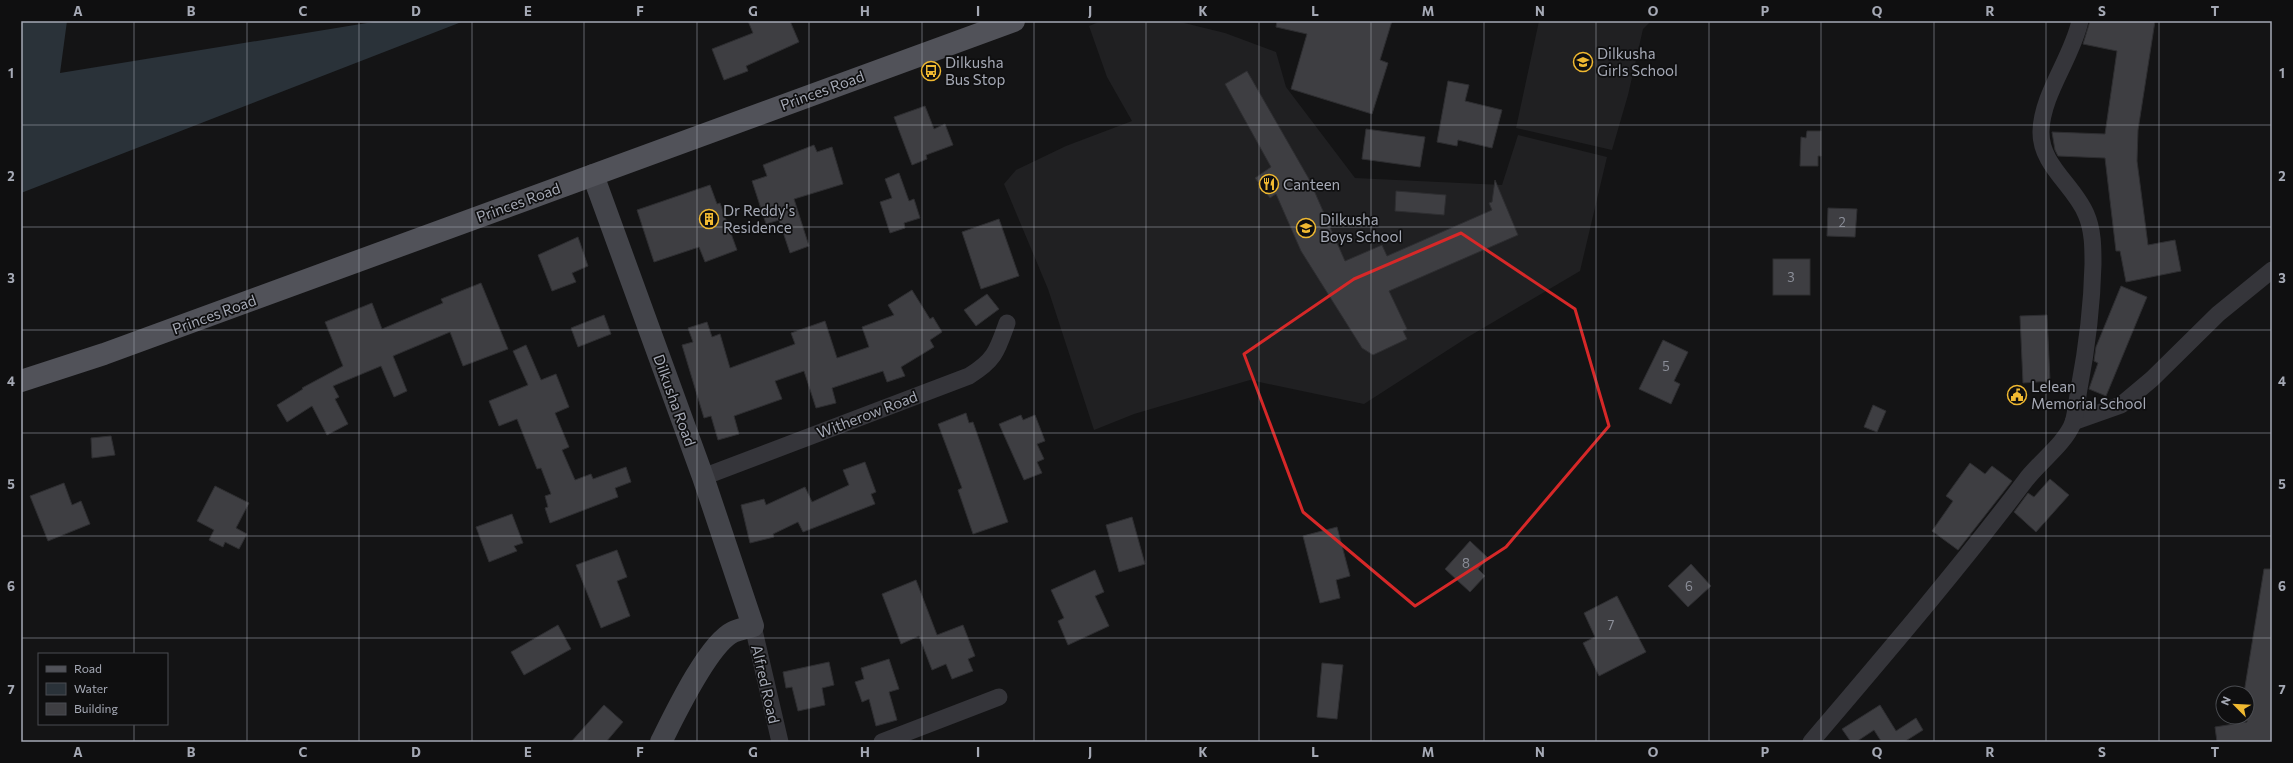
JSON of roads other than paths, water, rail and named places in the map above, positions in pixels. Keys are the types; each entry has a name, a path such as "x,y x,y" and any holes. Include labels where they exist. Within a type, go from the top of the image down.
{"main road":[{"name":"Princes Road","path":"21,382 104,354 1014,21"}],"street":[{"path":"1811,742 1966,558 2032,472 2065,436 2073,422 2088,343 2093,300 2093,240 2083,208 2071,188 2042,151 2041,130 2046,105 2076,40 2080,21"},
{"name":"Dilkusha Road","path":"593,175 702,477 753,626"},
{"path":"2073,422 2121,405 2152,379 2218,314 2272,270"},
{"name":"Witherow Road","path":"702,477 969,376 985,366 997,352 1007,323"},
{"path":"661,742 692,681 720,643 732,633 753,626"},
{"name":"Alfred Road","path":"753,626 780,742"},
{"path":"882,742 999,697"}],"water":[{"path":"21,21 67,21 60,73 379,21 464,21 21,193"}],"place":[{"name":"Dilkusha Girls School","path":"1583,62"},
{"name":"Dilkusha Bus Stop","path":"931,71"},
{"name":"Canteen","path":"1269,184"},
{"name":"Dr Reddy's Residence","path":"709,219"},
{"name":"Dilkusha Boys School","path":"1306,228"},
{"name":"Lelean Memorial School","path":"2017,395"}]}
